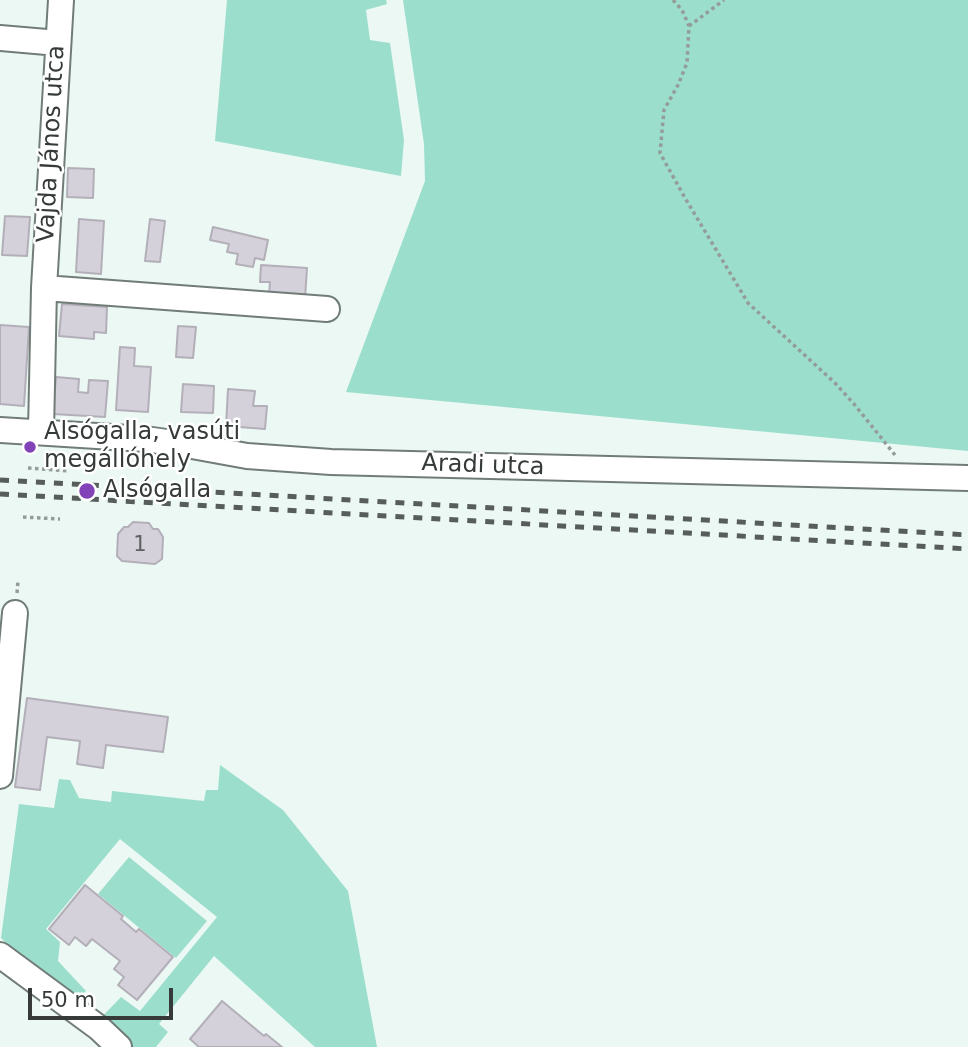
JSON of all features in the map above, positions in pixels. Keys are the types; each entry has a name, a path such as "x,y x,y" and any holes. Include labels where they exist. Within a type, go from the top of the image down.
{"street":[{"name":"Vajda János utca","path":"41,432 44,288 61,0"},
{"path":"0,38 58,43"},
{"path":"44,288 327,309"},
{"name":"Aradi utca","path":"0,430 145,439 247,456 310,461 968,478"},
{"path":"0,776 15,613"},
{"path":"0,955 100,1028 119,1047"}],"path":[{"path":"673,0 682,10 689,26 687,62 664,110 660,153 748,303 835,383 915,478"},
{"path":"689,26 724,0"},
{"path":"28,468 68,471"},
{"path":"23,517 60,519"}],"green space":[{"path":"227,0 386,0 387,4 366,10 370,40 390,43 404,140 401,176 215,141"},
{"path":"403,0 968,0 968,451 346,392 425,181 424,144"},
{"path":"220,765 283,810 348,891 377,1047 315,1047 214,956 159,1024 168,1032 156,1047 122,1047 96,1023 121,997 140,1011 217,917 120,839 46,929 60,942 58,961 86,991 70,1007 1,938 19,804 54,808 59,779 70,780 79,798 111,802 112,791 204,801 206,790 218,790"},
{"path":"129,857 207,921 176,958 98,894"}],"building":[{"path":"68,168 94,169 93,198 67,197"},
{"path":"5,216 30,217 27,256 2,255"},
{"path":"79,219 104,221 101,274 76,272"},
{"path":"150,219 165,221 160,262 145,261"},
{"path":"213,227 268,240 264,260 255,258 253,267 236,264 238,254 227,252 229,244 210,240"},
{"path":"261,265 307,268 305,298 269,295 270,282 260,282"},
{"path":"62,304 107,307 106,333 94,332 94,339 59,336"},
{"path":"0,325 29,327 24,406 0,404"},
{"path":"178,326 196,327 193,358 176,357"},
{"path":"120,347 135,348 134,366 151,367 148,412 116,410"},
{"path":"56,377 79,379 78,392 88,393 89,380 108,381 105,417 53,414"},
{"path":"183,384 214,386 213,413 181,412"},
{"path":"228,389 255,391 253,406 267,406 265,429 226,426"},
{"path":"133,522 149,523 153,529 158,529 163,537 162,559 155,564 122,561 117,556 118,534"},
{"path":"27,698 168,717 163,752 106,745 103,768 77,764 80,741 47,737 40,790 15,787"},
{"path":"85,885 123,916 121,919 136,932 139,929 173,957 137,1000 118,985 124,977 114,969 120,961 92,939 86,946 75,937 69,945 49,929"},
{"path":"222,1001 264,1036 266,1034 282,1047 199,1047 190,1039"}],"railway":[{"path":"0,480 968,535"},
{"path":"0,494 968,549"}],"place":[{"name":"Alsógalla, vasúti megállóhely","path":"30,447"},
{"name":"Alsógalla","path":"87,491"}]}
